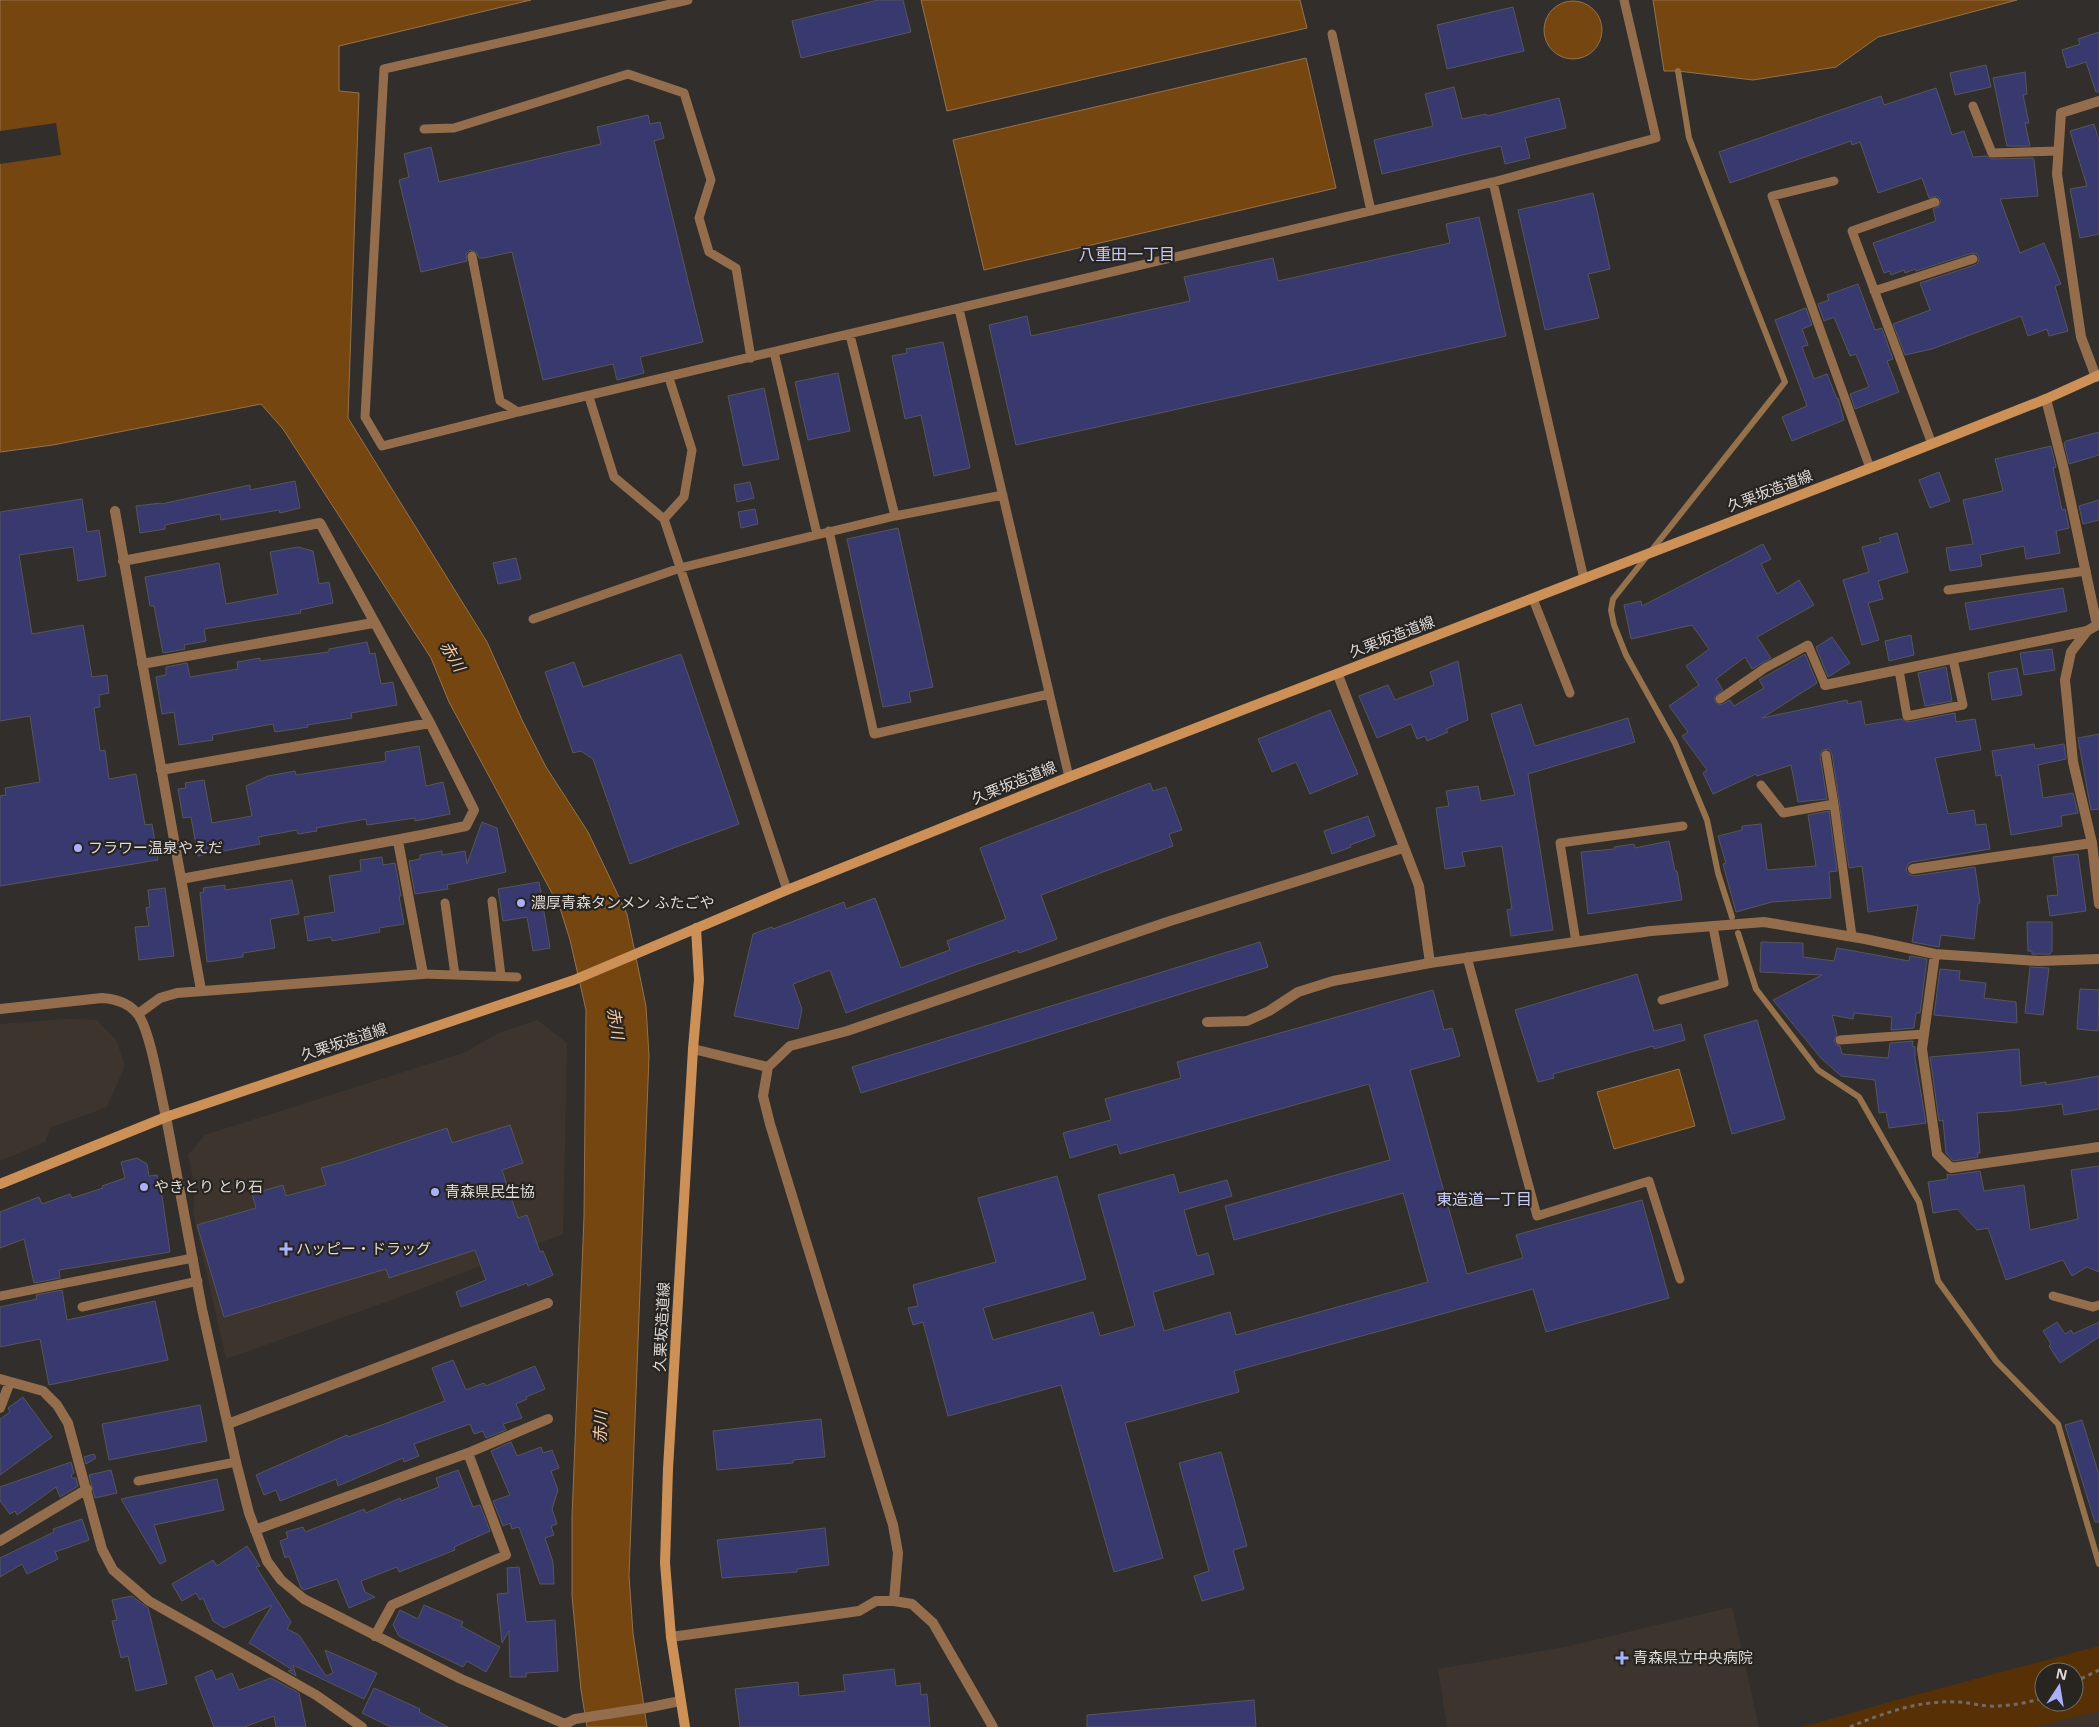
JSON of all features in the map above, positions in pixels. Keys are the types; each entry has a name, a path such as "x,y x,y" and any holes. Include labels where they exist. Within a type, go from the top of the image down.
{"main road":[{"name":"久栗坂造道線","path":"0,1184 166,1117 574,980 788,890 1069,778 1932,444 2046,399 2097,376"},
{"name":"久栗坂造道線","path":"685,1727 671,1637 665,1563 668,1469 692,1049 699,980 696,928"}],"street":[{"path":"2097,376 2081,337 2056,174 2061,113 2099,101"},
{"path":"2046,399 2064,470 2097,625 2070,652 2065,680 2073,762 2092,844 2099,904"},
{"path":"114,511 201,990"},
{"path":"123,561 320,523 430,723 474,810 466,826 398,841 340,849 181,879"},
{"path":"142,664 374,623"},
{"path":"1825,685 2088,632"},
{"path":"1338,674 1419,886 1430,963"},
{"path":"161,770 430,723"},
{"path":"138,1014 168,994 201,990 327,983 422,974 398,841"},
{"path":"1913,869 2092,844"},
{"path":"894,1601 898,1554 893,1525 770,1124 763,1096 768,1067 790,1046 847,1030 1170,921 1403,848"},
{"path":"1208,1022 1247,1021 1269,1011 1298,992 1333,981 1430,963 1651,932 1764,922 1852,936 1935,954 2040,961 2099,959"},
{"path":"1935,954 1922,1048 1937,1154 1951,1168 2099,1147"},
{"path":"0,1009 102,998 121,1002 138,1014 147,1035 166,1117 193,1258 236,1462 255,1530 266,1561 292,1590 304,1599 461,1680 569,1723 680,1701"},
{"path":"692,1049 768,1067"},
{"path":"228,1424 548,1303"},
{"path":"0,1408 5,1381 43,1391 57,1404 68,1423 102,1549 113,1570 150,1601 316,1695 362,1727"},
{"path":"255,1530 468,1453 548,1419"},
{"path":"375,1636 392,1605 506,1555 468,1453"},
{"path":"0,1541 87,1489"},
{"path":"671,1637 859,1611 876,1601 912,1604 934,1623 993,1727"}],"lane":[{"path":"688,0 384,69 365,417 382,446 518,412 589,397 1493,182 1656,138 1624,0"},
{"path":"1332,34 1371,210"},
{"path":"424,129 454,128 628,74 684,93 711,180 699,218 709,252 736,268 751,358"},
{"path":"1973,106 1992,153 2058,151"},
{"path":"1834,181 1772,196 1870,468"},
{"path":"1493,182 1584,579"},
{"path":"1932,444 1852,231 1935,202"},
{"path":"472,256 500,402 518,412"},
{"path":"1874,290 1973,259"},
{"path":"959,308 1069,778"},
{"path":"850,335 894,516"},
{"path":"774,352 818,534"},
{"path":"664,519 684,496 692,450 669,378"},
{"path":"589,397 614,477 664,519 788,890"},
{"path":"533,619 680,568 894,516 1003,495"},
{"path":"829,531 874,734 1049,694"},
{"path":"1948,590 2086,571"},
{"path":"1533,599 1570,693"},
{"path":"1720,699 1765,668 1808,645 1825,685"},
{"path":"1899,670 1907,716 1963,705 1953,659"},
{"path":"1826,755 1852,936"},
{"path":"1761,785 1783,812 1834,804"},
{"path":"1576,942 1560,843 1683,826"},
{"path":"492,901 500,976"},
{"path":"445,903 454,975"},
{"path":"1662,1000 1724,983 1713,927"},
{"path":"1467,958 1537,1216 1649,1181 1680,1279"},
{"path":"422,974 516,976"},
{"path":"1840,1040 1924,1034"},
{"path":"0,1296 193,1258"},
{"path":"82,1307 198,1281"},
{"path":"2053,1296 2093,1307 2099,1304"},
{"path":"138,1481 236,1462"}],"path":[{"path":"2084,1677 2099,1670"},
{"path":"1850,1727 1886,1712 1930,1704 1957,1702 1988,1706 2012,1705 2034,1700"}],"shaded area":[{"path":"66,1019 97,1020 116,1040 125,1065 107,1107 50,1128 45,1142 0,1161 0,1024"},
{"path":"537,1020 567,1043 563,1234 392,1300 226,1359 193,1212 195,1187 188,1155 205,1135 466,1052 498,1033"},
{"name":"青森県立中央病院","path":"1732,1607 1759,1727 1447,1727 1438,1669 1565,1647"},
{"path":"2099,1646 2099,1711 2034,1727 1803,1727 2034,1663 2034,1712 2084,1712 2084,1662 2039,1662"},
{"path":"2099,1711 2099,1727 2034,1727"}],"water":[{"name":"赤川","path":"0,0 531,0 339,46 339,91 359,93 348,418 487,642 523,722 546,767 588,832 627,914 646,1006 649,1056 629,1576 633,1633 647,1727 587,1727 581,1690 572,1596 572,1517 584,1217 586,1010 570,940 560,908 449,702 431,658 283,429 261,404 53,445 0,452"},
{"path":"921,0 1300,0 1307,28 947,111"},
{"path":"1653,0 2017,0 1878,37 1836,67 1753,80 1664,71"},
{"path":"1573,1 1584,3 1597,14 1602,30 1600,41 1589,54 1573,59 1562,57 1549,46 1544,30 1546,19 1557,6"},
{"path":"1306,58 1336,188 984,270 953,140"},
{"path":"1679,1069 1695,1126 1614,1149 1597,1092"}],"pier":[{"path":"56,123 61,155 0,164 0,131"}],"building":[{"path":"878,0 903,0 911,32 801,58 792,21"},
{"path":"1513,7 1524,51 1447,69 1437,25"},
{"path":"2099,32 2099,92 2096,92 2086,62 2067,68 2062,50 2080,44 2078,39"},
{"path":"1986,65 1991,87 1955,95 1950,73"},
{"path":"2025,72 2027,94 2023,95 2029,123 2025,123 2030,146 2007,146 1993,78"},
{"path":"1454,87 1462,119 1486,114 1487,116 1559,98 1566,128 1525,138 1530,158 1505,164 1501,146 1382,174 1374,140 1433,126 1425,94"},
{"path":"1936,88 1952,135 1964,131 1973,157 1987,156 1992,159 2033,158 2038,196 2000,199 2020,253 2044,243 2061,284 2055,286 2068,331 2049,336 2047,329 2028,336 2021,316 1932,349 1905,355 1893,324 1930,310 1920,283 1975,265 1978,263 1979,258 1977,254 1972,253 1916,271 1915,269 1905,273 1904,270 1891,275 1890,271 1884,273 1873,243 1936,221 1933,209 1939,206 1941,200 1937,196 1929,198 1922,178 1878,193 1860,142 1852,145 1851,141 1730,183 1719,152 1881,96 1884,105"},
{"path":"648,115 650,124 660,122 664,138 654,141 703,342 640,357 644,373 617,380 613,364 543,380 512,252 479,258 476,252 470,250 466,254 467,261 421,272 399,180 409,177 404,154 431,147 439,182 601,144 597,127"},
{"path":"2094,124 2099,141 2099,234 2080,238 2070,189 2087,186 2070,131"},
{"path":"1593,193 1610,269 1588,274 1599,318 1545,330 1518,210"},
{"path":"1479,217 1506,336 1016,445 989,325 1027,316 1031,336 1190,301 1184,277 1273,258 1278,281 1450,243 1446,224"},
{"path":"1858,284 1875,330 1882,328 1893,359 1887,361 1899,392 1855,409 1850,394 1869,387 1856,354 1850,356 1834,317 1824,321 1818,304 1829,300 1827,295"},
{"path":"1806,308 1812,325 1802,329 1808,345 1802,347 1814,379 1827,374 1838,398 1844,420 1792,441 1782,417 1807,406 1775,320"},
{"path":"943,342 970,468 934,476 921,415 905,419 892,356 907,353 906,349"},
{"path":"838,373 850,431 808,440 795,382"},
{"path":"764,388 779,459 743,466 728,396"},
{"path":"2099,432 2099,455 2069,464 2064,443"},
{"path":"2051,446 2056,467 2053,468 2062,510 2065,509 2069,528 2056,531 2060,553 2026,559 2024,546 1980,555 1982,566 1950,571 1946,548 1973,544 1963,500 2003,491 1995,459"},
{"path":"1939,472 1950,501 1930,508 1919,480"},
{"path":"295,481 300,508 280,513 279,510 221,520 220,514 165,525 165,529 140,533 136,506 161,504 250,485 250,490"},
{"path":"750,482 754,498 737,502 734,485"},
{"path":"82,499 87,532 99,530 106,576 78,581 73,547 19,555 32,634 83,625 92,677 107,675 109,693 99,695 100,707 94,708 100,751 105,750 109,779 136,774 145,825 152,824 158,860 0,886 0,796 6,795 5,788 40,782 30,716 0,721 0,512"},
{"path":"2099,500 2099,520 2083,524 2079,506"},
{"path":"755,509 758,524 741,528 738,512"},
{"path":"898,528 933,687 909,692 911,702 883,707 847,539"},
{"path":"1897,533 1908,572 1878,581 1883,599 1868,603 1879,640 1862,645 1843,580 1869,572 1862,547 1881,542 1879,538"},
{"path":"1763,544 1771,559 1761,564 1777,594 1799,580 1814,605 1757,637 1771,658 1752,669 1745,657 1716,679 1723,690 1715,696 1715,702 1721,705 1730,700 1734,706 1764,688 1759,680 1805,654 1817,683 1762,718 1847,700 1848,704 1861,701 1865,725 1901,719 1908,722 1955,713 1956,722 1975,719 1981,750 1935,758 1948,814 1974,810 1976,825 1986,824 1990,849 1912,862 1908,864 1906,870 1908,874 1914,876 1975,867 1980,903 1978,904 1974,939 1941,935 1939,947 1912,942 1918,905 1868,912 1862,866 1849,868 1832,754 1829,749 1822,750 1820,756 1827,799 1798,802 1791,765 1757,776 1756,774 1713,794 1703,773 1707,770 1682,736 1688,732 1669,706 1699,685 1686,666 1709,649 1692,625 1631,639 1624,605 1641,601 1642,606"},
{"path":"298,547 313,551 319,584 329,582 333,603 300,610 301,613 204,629 206,641 184,645 185,649 163,653 154,606 150,606 145,577 219,563 226,604 278,594 270,552"},
{"path":"516,558 521,579 498,584 493,563"},
{"path":"2063,588 2067,611 1970,630 1965,603"},
{"path":"1911,635 1914,655 1889,661 1885,641"},
{"path":"1832,637 1850,663 1828,677 1816,647"},
{"path":"367,642 370,654 375,653 381,684 393,682 397,705 351,713 352,718 307,725 308,727 275,732 273,724 212,735 213,740 179,745 174,712 162,714 156,677 166,675 166,667 187,663 190,677 238,669 237,662 329,652 329,649"},
{"path":"2052,649 2055,670 2024,675 2020,653"},
{"path":"681,654 739,824 630,864 593,759 581,751 573,753 545,672 574,662 583,687"},
{"path":"1458,661 1468,720 1446,729 1448,732 1427,741 1425,736 1417,739 1411,724 1377,738 1359,696 1388,685 1395,700 1434,685 1430,672"},
{"path":"1946,667 1952,701 1925,706 1918,673"},
{"path":"2017,668 2022,695 1992,700 1988,673"},
{"path":"1521,704 1535,746 1628,718 1635,742 1528,774 1553,930 1511,936 1507,910 1512,909 1502,846 1462,852 1465,866 1445,869 1436,808 1449,806 1446,791 1478,786 1481,801 1515,795 1491,714"},
{"path":"1330,710 1358,774 1310,794 1296,762 1272,772 1258,739"},
{"path":"2099,734 2099,809 2091,810 2078,738"},
{"path":"2034,744 2035,749 2064,744 2066,759 2038,765 2043,798 2073,793 2078,813 2061,816 2062,826 2011,835 2001,775 1996,776 1992,751"},
{"path":"419,746 426,786 443,782 450,814 415,821 415,818 367,825 366,819 316,828 317,831 298,834 297,830 258,837 260,844 198,856 191,817 183,818 178,789 186,788 185,783 204,780 212,823 252,816 246,786 268,776 295,771 296,775 386,761 385,752"},
{"path":"1150,783 1153,791 1166,787 1182,830 1169,834 1173,846 1041,895 1057,939 1019,953 1018,950 958,971 846,1013 830,970 793,984 802,1009 798,1029 734,1016 753,934 772,927 773,929 844,902 846,909 875,898 901,968 950,950 947,941 1006,919 980,848"},
{"path":"1829,811 1837,871 1829,872 1831,898 1772,902 1736,912 1723,864 1726,863 1718,836 1742,830 1742,826 1761,824 1767,870 1816,866 1808,815"},
{"path":"1368,816 1375,836 1332,854 1324,831"},
{"path":"482,822 497,828 506,872 447,885 448,889 415,894 409,861 420,859 420,855 442,851 442,855 465,851 467,864"},
{"path":"1669,841 1682,900 1588,914 1581,852 1615,849 1614,847 1634,844 1635,848"},
{"path":"2078,854 2086,911 2050,916 2047,896 2058,895 2053,857"},
{"path":"382,857 383,865 395,863 404,924 379,928 380,932 332,941 331,937 308,941 304,917 335,912 329,876 361,871 360,860"},
{"path":"292,880 299,914 270,919 275,948 243,953 243,957 207,962 200,893 204,892 203,888 225,885 225,890"},
{"name":"濃厚青森タンメン ふたごや","path":"539,882 550,948 533,951 527,917 503,921 498,889"},
{"path":"165,888 174,956 139,960 135,927 149,926 146,908 150,907 148,890"},
{"path":"2027,922 2052,922 2052,951 2050,954 2032,954 2032,951 2028,951"},
{"path":"1260,942 1268,967 861,1093 852,1067"},
{"path":"1761,942 1803,943 1803,957 1834,961 1837,948 1909,961 1910,956 1927,959 1920,1013 1916,1013 1914,1028 1891,1030 1892,1017 1854,1013 1853,1019 1832,1015 1837,1034 1834,1041 1840,1046 1842,1054 1888,1058 1890,1043 1913,1041 1912,1046 1915,1047 1915,1058 1926,1123 1889,1128 1886,1112 1879,1113 1875,1080 1841,1076 1821,1058 1773,1000 1822,975 1760,972"},
{"path":"2030,967 2049,968 2043,1015 2025,1013"},
{"path":"1940,969 1960,971 1959,980 1986,983 1984,998 2016,1002 2017,1023 1934,1015"},
{"path":"1637,974 1654,1031 1681,1024 1685,1040 1654,1049 1653,1046 1553,1074 1554,1078 1538,1082 1515,1010"},
{"path":"2080,989 2099,990 2098,1031 2077,1029"},
{"path":"1433,990 1444,1030 1452,1028 1460,1056 1410,1070 1467,1274 1523,1258 1516,1235 1642,1200 1669,1298 1546,1332 1533,1289 1234,1371 1239,1392 1125,1423 1163,1558 1114,1572 1061,1385 948,1416 923,1322 913,1325 908,1308 918,1306 913,1285 996,1262 978,1198 1057,1176 1086,1279 983,1308 993,1340 1093,1312 1100,1336 1135,1326 1098,1195 1174,1174 1179,1193 1227,1180 1232,1196 1184,1210 1197,1256 1208,1253 1214,1274 1153,1292 1164,1331 1230,1312 1236,1335 1428,1282 1403,1193 1234,1240 1225,1206 1390,1160 1369,1084 1120,1154 1117,1144 1070,1158 1063,1133 1111,1120 1105,1099 1181,1078 1177,1062"},
{"path":"1757,1020 1785,1119 1732,1134 1704,1035"},
{"path":"2019,1049 2021,1086 2046,1082 2046,1085 2099,1076 2099,1109 2064,1115 2062,1104 1977,1113 1980,1153 1977,1153 1978,1157 1953,1161 1946,1153 1943,1120 1939,1121 1930,1057"},
{"path":"510,1125 523,1163 502,1170 518,1218 527,1215 540,1252 543,1251 553,1275 528,1286 527,1283 461,1307 456,1292 486,1280 475,1250 389,1278 386,1269 224,1317 197,1225 256,1208 252,1194 283,1185 286,1196 326,1185 321,1168 447,1128 452,1143"},
{"path":"137,1158 147,1164 149,1176 157,1175 170,1252 59,1270 60,1278 34,1283 24,1239 0,1248 0,1212 39,1197 42,1204 70,1194 72,1198 103,1188 102,1186 125,1178 121,1162"},
{"path":"2099,1166 2099,1272 2087,1267 2072,1276 2063,1260 2006,1280 1988,1228 1977,1230 1957,1209 1933,1213 1928,1182 1948,1179 1947,1174 1980,1171 1984,1191 2024,1185 2030,1230 2078,1219 2071,1170"},
{"path":"62,1290 67,1320 155,1301 168,1360 49,1385 40,1339 0,1347 0,1307 37,1299 36,1295"},
{"path":"2057,1322 2065,1334 2071,1330 2073,1334 2099,1322 2099,1337 2060,1363 2049,1346 2051,1344 2043,1331"},
{"path":"453,1360 466,1390 484,1383 486,1386 535,1366 545,1389 526,1397 527,1399 516,1404 522,1418 503,1424 506,1430 486,1438 483,1431 474,1434 470,1424 414,1444 419,1456 404,1462 403,1458 338,1486 336,1479 280,1501 276,1490 264,1495 256,1475 347,1435 348,1437 445,1401 432,1368"},
{"path":"23,1397 52,1437 0,1475 0,1419 10,1412 8,1408"},
{"path":"200,1405 207,1441 109,1460 102,1424"},
{"path":"821,1419 825,1457 793,1460 793,1463 717,1470 713,1431"},
{"path":"2082,1420 2099,1475 2099,1522 2095,1522 2065,1425"},
{"path":"511,1442 517,1456 541,1447 543,1453 552,1450 559,1468 551,1471 558,1490 552,1509 557,1524 551,1526 554,1535 545,1538 553,1562 554,1584 540,1584 519,1527 512,1529 510,1523 503,1526 493,1501 510,1495 491,1451"},
{"path":"1221,1452 1247,1546 1233,1550 1244,1589 1202,1601 1194,1576 1209,1571 1179,1463"},
{"path":"94,1454 96,1458 86,1464 84,1457"},
{"path":"71,1462 74,1473 71,1475 72,1478 76,1478 78,1486 60,1497 56,1487 17,1515 15,1511 10,1514 0,1501 0,1487"},
{"path":"111,1470 117,1493 95,1498 89,1475"},
{"path":"458,1470 473,1507 480,1505 490,1531 454,1547 455,1550 399,1572 397,1567 361,1581 365,1592 375,1597 349,1608 337,1579 304,1590 301,1588 289,1556 285,1558 280,1541 288,1538 286,1532 303,1527 305,1532 364,1509 366,1513 400,1498 401,1501 439,1487 436,1478"},
{"path":"217,1479 224,1510 154,1525 166,1561 160,1564 121,1499"},
{"path":"82,1519 89,1540 55,1552 58,1559 27,1574 22,1564 0,1577 0,1558 54,1532 53,1529"},
{"path":"825,1528 829,1565 797,1569 797,1572 722,1578 717,1540"},
{"path":"247,1546 260,1566 256,1567 291,1622 287,1629 299,1635 326,1676 333,1673 325,1650 377,1673 364,1699 293,1665 296,1676 288,1671 293,1670 249,1643 272,1605 224,1628 213,1621 203,1598 200,1600 196,1593 182,1601 172,1584 213,1560 217,1566"},
{"path":"519,1567 526,1622 555,1620 558,1671 526,1673 526,1677 510,1677 509,1631 502,1643 497,1594 508,1593 507,1568"},
{"path":"132,1596 148,1608 167,1684 136,1691 128,1656 121,1658 112,1621 117,1620 112,1600"},
{"path":"424,1605 463,1622 461,1626 500,1647 486,1672 467,1661 463,1667 399,1636 393,1625 400,1610 418,1619"},
{"path":"894,1669 896,1686 920,1683 921,1695 927,1694 930,1727 740,1727 735,1689 798,1682 799,1696 845,1691 843,1675"},
{"path":"212,1670 216,1680 232,1673 239,1690 271,1678 299,1693 306,1727 276,1727 274,1716 244,1727 214,1727 195,1677"},
{"path":"374,1688 420,1709 419,1712 448,1727 391,1727 362,1713"},
{"path":"1254,1700 1256,1727 1087,1727 1087,1715"}],"waterway":[{"path":"1678,71 1689,138 1785,382 1613,599 1611,610 1614,625 1626,655 1675,743 1707,820 1718,873 1732,917"},
{"path":"1738,933 1756,989 1818,1070 1859,1097 1919,1202 1938,1281 1996,1361 2058,1424 2099,1564"}],"place":[{"name":"フラワー温泉やえだ","path":"78,848"},
{"name":"濃厚青森タンメン ふたごや","path":"521,903"},
{"name":"やきとり とり石","path":"144,1187"},
{"name":"青森県民生協","path":"435,1192"},
{"name":"ハッピー・ドラッグ","path":"286,1249"},
{"name":"青森県立中央病院","path":"1622,1658"}],"district":[{"name":"八重田一丁目","path":"1127,254"},
{"name":"東造道一丁目","path":"1484,1199"}]}
